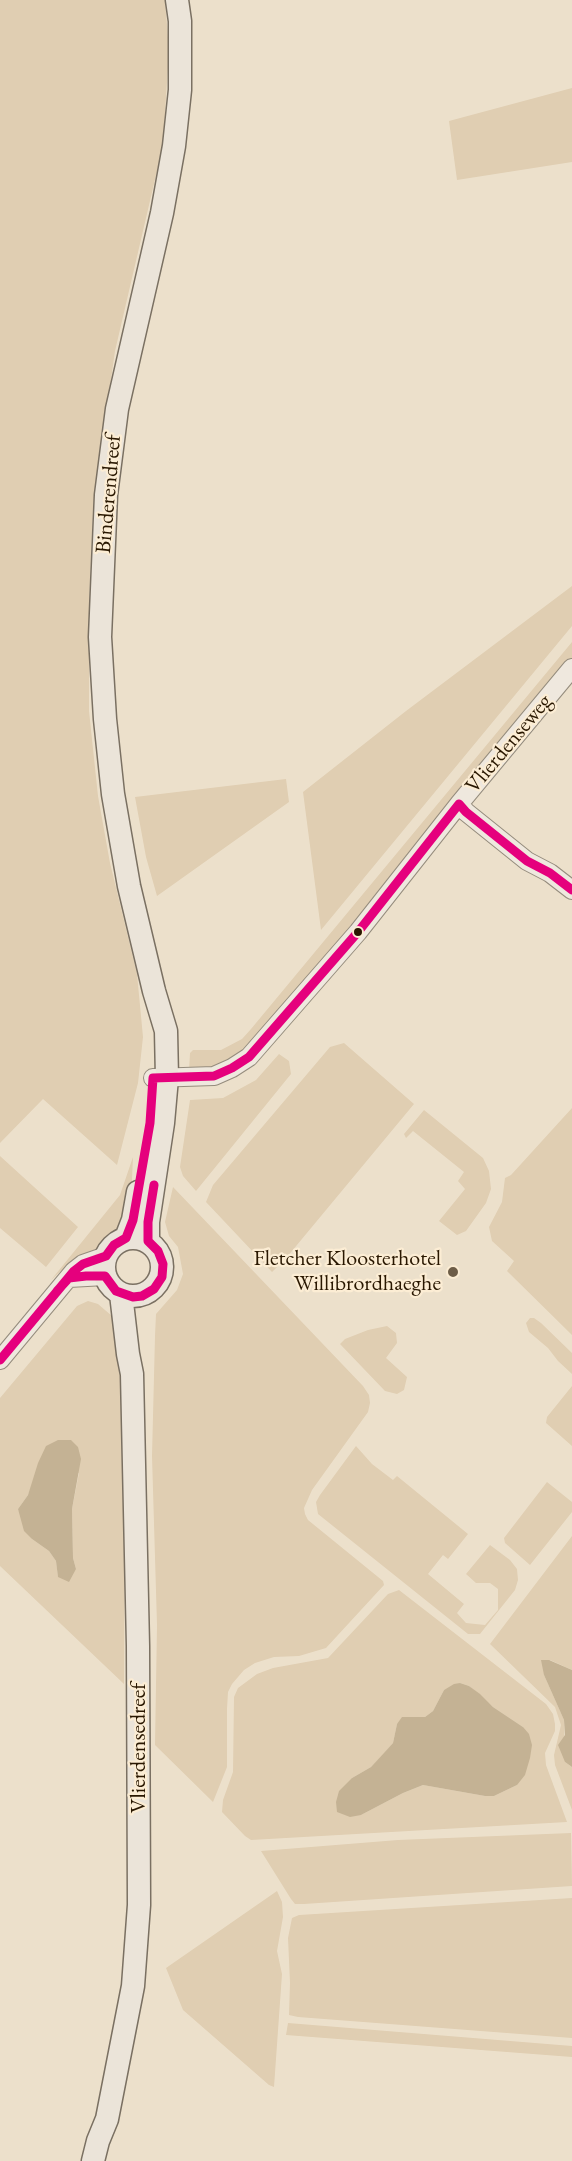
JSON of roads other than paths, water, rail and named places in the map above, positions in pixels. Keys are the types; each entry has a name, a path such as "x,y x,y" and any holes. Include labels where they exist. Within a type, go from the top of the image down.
{"main road":[{"name":"Binderendreef","path":"160,1078 166,1031 129,886 113,794 100,637 105,495 117,409 162,213 174,146 180,90 180,21 177,0"},
{"path":"137,1240 148,1222 163,1123 160,1078"},
{"path":"137,1240 158,1251 163,1264 162,1277 154,1289 131,1295 110,1284 106,1266 114,1245 137,1240"},
{"name":"Vlierdensedreef","path":"93,2161 107,2119 133,1986 140,1905 138,1646 132,1374 128,1354 131,1295"},
{"name":"Vlierdensedreef","path":"107,2119 111,2141 108,2161"}],"street":[{"name":"Vlierdenseweg","path":"160,1078 214,1076 249,1057 357,932 572,668"},
{"path":"459,804 527,861 550,873 572,890"},
{"path":"0,1360 69,1278 106,1266"}],"place":[{"name":"Fletcher Kloosterhotel Willibrordhaeghe","path":"453,1272"}]}
